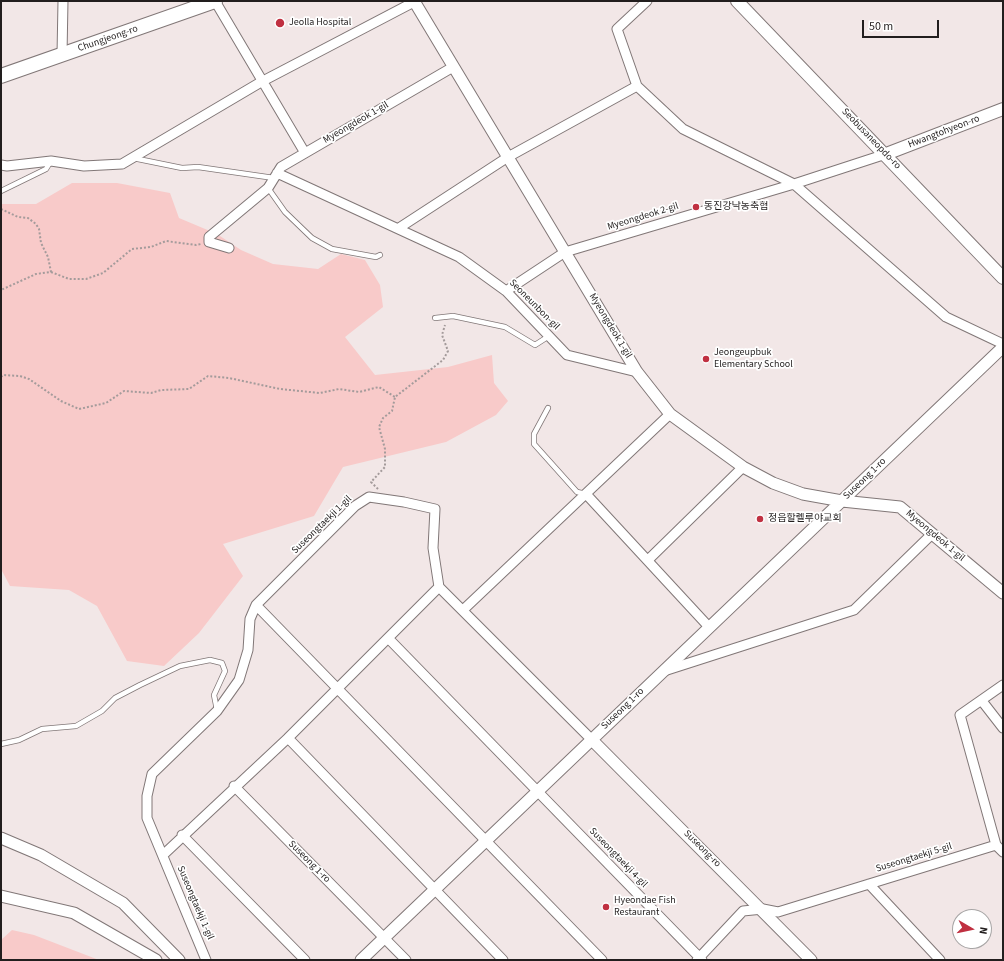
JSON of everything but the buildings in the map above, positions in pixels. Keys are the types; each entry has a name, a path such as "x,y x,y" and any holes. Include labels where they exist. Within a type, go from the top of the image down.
{"main road":[{"name":"Chungjeong-ro","path":"1,76 62,55 193,4 215,1"},
{"name":"Seobusaneopdo-ro","path":"737,1 886,154 1003,278"},
{"name":"Hwangtohyeon-ro","path":"886,154 1003,109"}],"street":[{"path":"62,55 63,1"},
{"name":"Chungjeong-ro","path":"215,1 261,82 305,153"},
{"path":"1,165 7,166 51,161 84,166 122,164 261,82 414,1"},
{"name":"Myeongdeok 1-gil","path":"414,1 637,372 670,414 744,467 773,483 803,494 842,501 900,507 1003,593"},
{"path":"647,1 617,29 637,86 683,129 794,184 946,317 1003,344"},
{"name":"Myeongdeok 1-gil","path":"268,188 281,166 453,67"},
{"path":"399,228 508,157 637,86"},
{"name":"Myeongdeok 2-gil","path":"506,291 565,252 794,184 886,154"},
{"name":"Seoneunbon-gil","path":"275,176 399,228 459,257 506,291 567,355 637,372"},
{"path":"229,248 209,242 209,237 268,188"},
{"name":"Suseong 1-ro","path":"361,960 1003,348"},
{"path":"463,610 670,414"},
{"path":"648,560 744,467"},
{"path":"586,494 710,627"},
{"name":"Suseongtaekji 1-gil","path":"206,960 147,818 147,796 152,774 217,711 239,680 248,650 250,619 256,605 355,506 369,498 404,502 435,509 433,548 439,587"},
{"path":"663,672 854,610 932,534"},
{"path":"163,855 234,786 288,738 439,587 592,740"},
{"path":"256,605 602,960"},
{"path":"388,638 537,791"},
{"path":"1003,685 960,715 996,845 1003,852"},
{"path":"982,701 1003,728"},
{"path":"288,738 503,960"},
{"name":"Suseong-ro","path":"592,740 763,909 811,960"},
{"name":"Suseong 1-ro","path":"234,786 384,938"},
{"name":"Suseongtaekji 4-gil","path":"537,791 700,959 743,911 763,909 778,912 870,884"},
{"path":"182,835 304,960"},
{"path":"1,838 41,855 123,903 180,960"},
{"name":"Suseongtaekji 5-gil","path":"940,960 870,884 996,845"},
{"path":"1,896 74,913 156,960"},
{"path":"384,938 406,960"}],"lane":[{"path":"132,158 182,168 212,169 275,176"},
{"path":"1,191 46,169 51,161"},
{"path":"268,188 285,212 312,238 332,249 376,257 380,255"},
{"path":"435,318 449,316 506,327 535,345 549,336"},
{"path":"548,408 534,434 534,444 578,492 586,494"},
{"path":"1,744 19,740 42,729 76,726 97,714 115,698 146,681 180,666 210,660 222,662 225,671 214,696 217,711"}],"path":[{"path":"1,209 18,217 28,218 40,229 42,243 48,257 51,272"},
{"path":"1,290 36,274 51,272 69,279 86,279 103,273 132,249 150,247 166,241 196,245 209,242"},
{"path":"383,491 371,482 385,467 385,449 379,427 384,418 392,411 395,397 443,360 448,351 442,335 449,316"},
{"path":"1,377 3,375 20,376 29,379 61,401 79,409 106,403 124,391 151,393 161,390 189,389 208,376 229,378 280,389 320,393 339,389 359,392 379,387 395,397"}],"shaded area":[{"path":"72,183 117,183 170,193 179,218 217,234 241,250 273,264 318,269 341,254 365,260 380,285 383,307 345,337 375,375 448,367 492,355 494,383 508,401 496,415 446,442 343,467 314,516 223,544 243,576 199,633 164,666 127,661 97,606 69,590 10,586 1,569 1,204 36,204"},
{"path":"12,930 34,935 99,960 1,960 1,940"}],"place":[{"name":"Jeolla Hospital","path":"280,23"},
{"name":"동진강낙농축협","path":"696,207"},
{"name":"Jeongeupbuk Elementary School","path":"706,359"},
{"name":"정읍할렐루야교회","path":"760,519"},
{"name":"Hyeondae Fish Restaurant","path":"606,907"}]}
